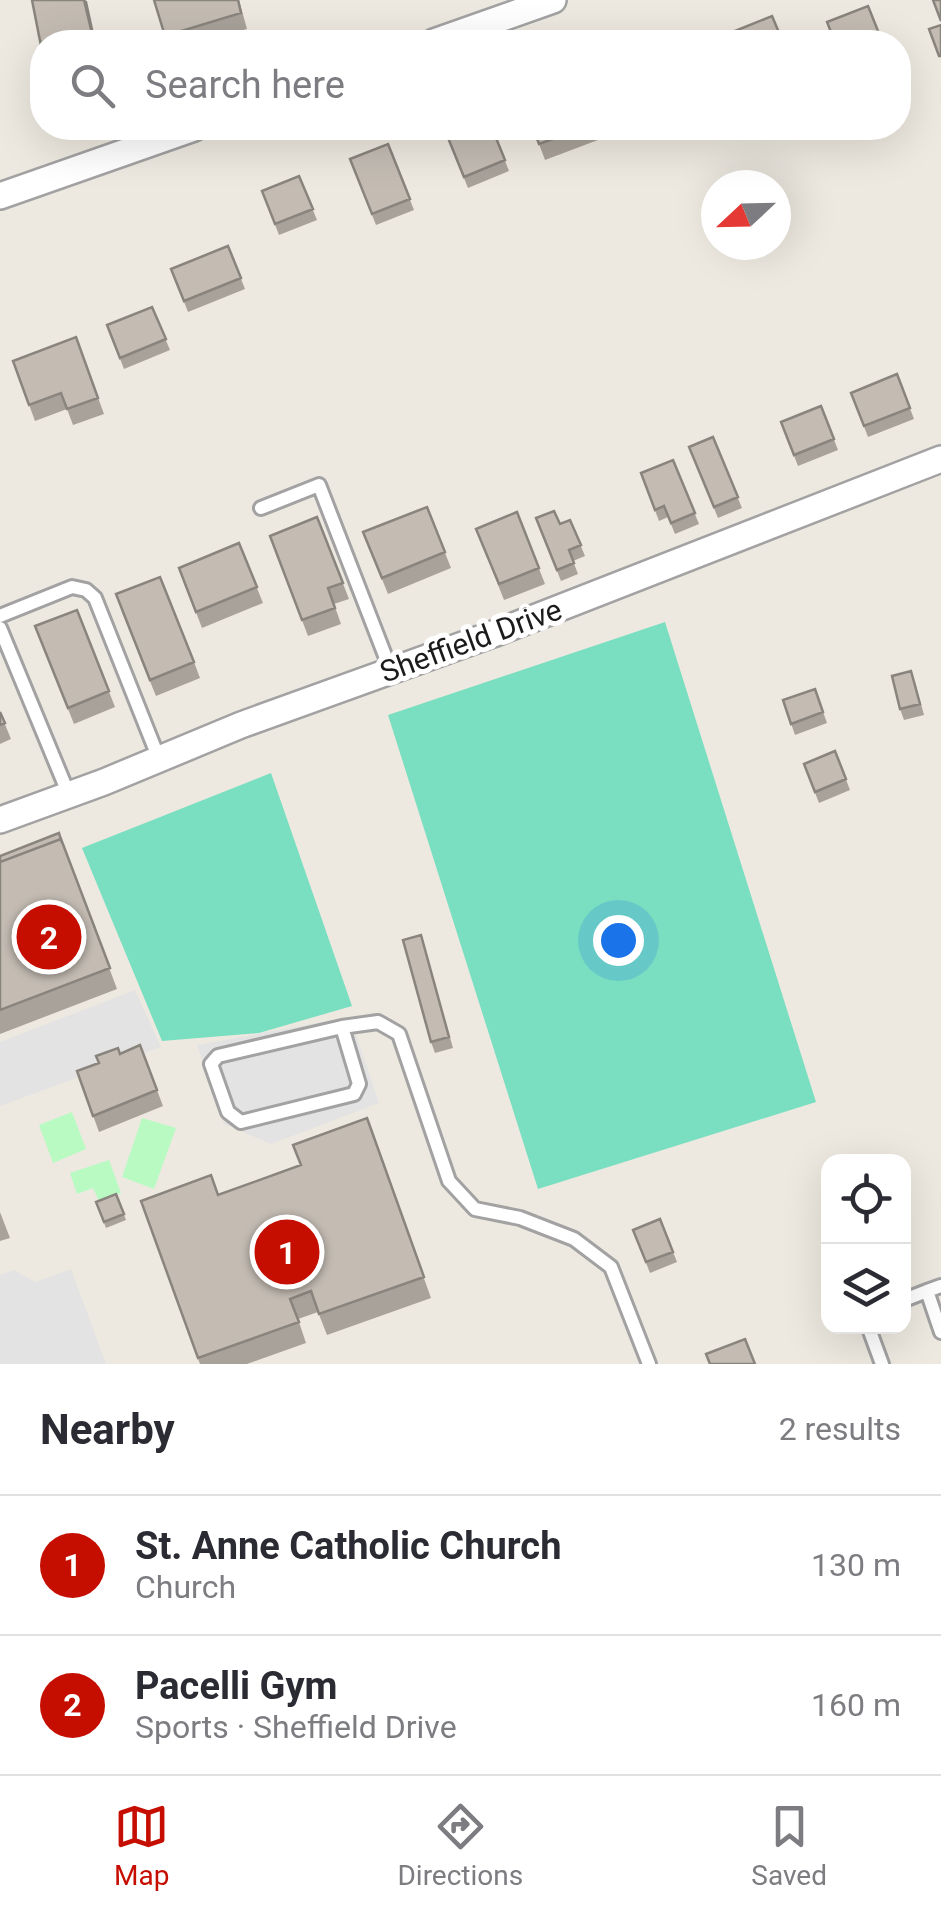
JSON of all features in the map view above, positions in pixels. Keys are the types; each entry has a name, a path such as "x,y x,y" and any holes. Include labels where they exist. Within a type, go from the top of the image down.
{"street":[{"path":"468,30 553,0"},
{"path":"1,193 158,140"},
{"name":"Sheffield Drive","path":"0,820 941,459"}],"lane":[{"path":"260,508 319,484 391,670"},
{"path":"0,616 72,587 86,590 96,598 159,758"},
{"path":"0,628 70,795"},
{"path":"342,1027 359,1084 354,1094 242,1122 228,1112 211,1064 218,1056 342,1027 378,1022 399,1034 448,1181 476,1210 520,1218 574,1240 611,1267 649,1364"},
{"path":"911,1297 941,1286"},
{"path":"926,1291 941,1332"},
{"path":"871,1334 882,1364"}],"green space":[{"path":"665,622 816,1102 538,1189 388,715"},
{"path":"271,773 352,1006 259,1033 162,1041 82,848"},
{"path":"72,1112 86,1149 53,1163 39,1125"},
{"path":"142,1118 176,1128 154,1189 122,1177"},
{"path":"109,1160 121,1193 99,1201 93,1188 77,1194 70,1173"}],"shaded area":[{"path":"135,990 161,1047 0,1106 0,1042"},
{"path":"350,1017 379,1103 271,1144 224,1124 197,1045"},
{"path":"71,1269 106,1364 0,1364 0,1275 14,1270 35,1282"}],"building":[{"path":"32,0 84,0 91,30 38,30"},
{"path":"154,0 238,0 241,13 185,30 163,30"},
{"path":"933,0 941,0 941,21"},
{"path":"868,6 878,30 830,30 827,22"},
{"path":"772,16 778,30 737,30"},
{"path":"941,25 941,56 939,56 929,29"},
{"path":"449,140 497,140 505,160 464,177"},
{"path":"388,144 410,199 372,214 350,159"},
{"path":"299,176 313,209 275,224 262,191"},
{"path":"228,246 241,278 184,301 171,269"},
{"path":"152,307 166,339 120,358 107,325"},
{"path":"76,337 98,398 67,409 61,393 29,405 13,361"},
{"path":"897,374 910,408 864,426 851,393"},
{"path":"821,406 834,439 794,455 781,422"},
{"path":"713,437 738,497 714,507 689,447"},
{"path":"673,460 695,513 671,523 664,506 655,510 641,473"},
{"path":"427,507 445,552 382,578 363,532"},
{"path":"554,511 560,524 570,520 581,545 569,550 574,563 557,570 536,518"},
{"path":"517,512 539,568 499,584 476,529"},
{"path":"317,517 343,583 328,588 335,608 302,620 270,536"},
{"path":"239,543 257,587 196,612 179,568"},
{"path":"160,577 194,662 150,680 116,594"},
{"path":"77,610 109,691 68,708 35,626"},
{"path":"911,671 920,704 900,709 892,676"},
{"path":"815,689 823,712 791,724 783,700"},
{"path":"835,751 846,779 815,792 804,764"},
{"path":"59,833 61,839 0,862 0,856"},
{"path":"61,839 110,968 0,1010 0,862"},
{"path":"421,935 449,1037 431,1042 403,940"},
{"path":"140,1045 157,1090 93,1116 77,1071 99,1063 96,1056 118,1048 120,1054"},
{"path":"367,1118 424,1277 319,1314 311,1291 290,1299 299,1322 198,1358 141,1201 211,1175 218,1195 301,1165 293,1145"},
{"path":"116,1194 124,1214 104,1222 96,1202"},
{"path":"660,1219 673,1252 646,1262 633,1230"},
{"path":"745,1339 755,1364 710,1364 706,1354"}],"place":[{"name":"Pacelli Gym","path":"49,937"},
{"name":"St. Anne Catholic Church","path":"287,1252"}]}
